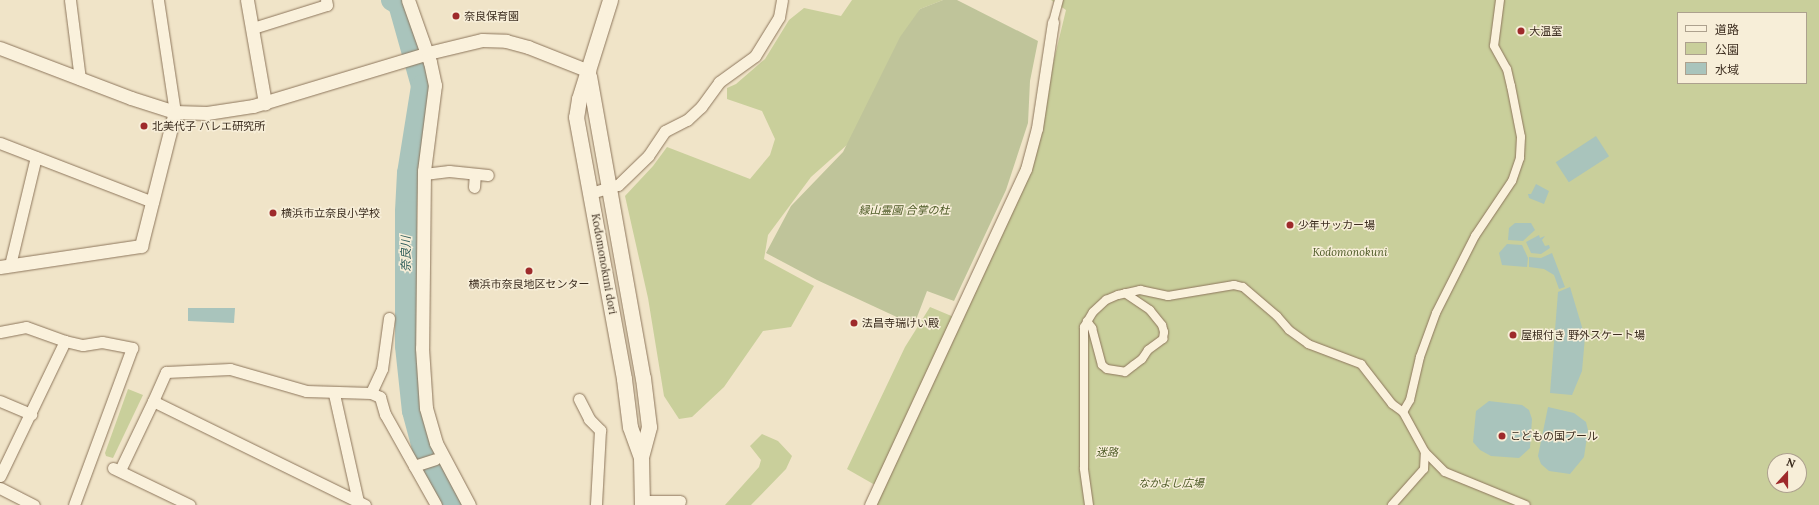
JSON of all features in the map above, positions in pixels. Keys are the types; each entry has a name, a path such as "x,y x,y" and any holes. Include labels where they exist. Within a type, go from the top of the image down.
{"main road":[{"name":"Kodomonokuni dori","path":"610,0 589,71 578,99 576,117 624,379 630,427 641,457"},
{"name":"Kodomonokuni dori","path":"589,71 591,96 610,190 644,378 649,427 641,457 642,503"}],"street":[{"path":"70,0 80,79"},
{"path":"36,157 5,266 141,246 174,112 158,0"},
{"path":"247,0 265,103"},
{"path":"253,28 327,5 326,0"},
{"path":"408,0 425,54 434,74 436,98 424,174 422,348 426,408 436,443 469,505"},
{"path":"591,193 610,190 619,185 648,156 665,131 687,120 701,107 719,82 755,56 779,17 782,0"},
{"path":"870,505 1026,169 1037,128 1053,22 1059,0"},
{"path":"1403,412 1410,400 1420,357 1436,313 1475,236 1512,181 1520,158 1521,137 1511,86 1507,70 1494,46 1500,0"},
{"path":"0,48 80,79 174,112 207,113 265,103 425,54 473,41 490,40 528,47 589,71"},
{"path":"0,143 153,202"},
{"path":"424,174 448,171 488,175"},
{"path":"474,187 475,174"},
{"path":"1089,505 1084,468 1083,350 1087,321 1106,300 1125,293 1140,290 1168,296 1234,285 1243,287 1277,316 1289,330 1308,344 1360,364 1392,404 1403,412 1425,452 1445,472 1525,505"},
{"path":"1087,321 1092,328 1102,365 1106,369 1125,372 1142,360 1148,350 1163,339 1164,332 1162,325 1150,310 1125,293"},
{"path":"371,393 382,369 389,318"},
{"path":"0,332 26,327 65,341 83,344 102,342 132,348 96,461 74,505"},
{"path":"0,476 65,341"},
{"path":"190,505 116,469 153,400 166,372 230,369 306,391 334,394 371,393 380,397 385,414 417,465 436,505"},
{"path":"334,394 362,503"},
{"path":"578,399 589,419 600,430 596,505"},
{"path":"153,400 362,503"},
{"path":"0,401 31,414"},
{"path":"1392,505 1424,469 1425,452"},
{"path":"417,465 435,459"},
{"path":"0,488 34,505"},
{"path":"642,503 680,501"}],"green space":[{"path":"852,0 943,0 920,9 848,144 811,177 768,235 764,259 814,286 791,327 763,331 724,387 692,417 679,419 664,396 648,298 625,196 653,166 667,147 750,179 770,155 775,139 762,111 727,99 727,88 736,84 765,59 789,20 804,8 841,16"},
{"name":"緑山霊園 合掌の杜","path":"943,0 957,0 1038,41 1030,81 1028,123 1006,190 954,301 927,291 914,325 817,280 766,253 791,206 843,152 900,37 920,9"},
{"name":"Kodomonokuni","path":"1051,0 1819,0 1819,505 872,505 882,489 847,469 905,347 930,307 961,320 977,288 1042,109 1066,10"},
{"path":"128,389 143,395 113,458 106,456 105,453"},
{"path":"762,434 778,441 792,456 786,469 751,505 725,505 759,467 761,460 750,446"}],"water":[{"path":"1596,136 1609,156 1569,182 1556,162"},
{"path":"1536,184 1549,191 1544,204 1529,198 1528,194 1531,194"},
{"path":"1515,223 1531,223 1535,230 1523,241 1508,240 1509,228"},
{"path":"1539,235 1540,238 1545,236 1542,240 1545,246 1549,245 1550,248 1541,254 1531,253 1526,242"},
{"path":"1507,244 1522,245 1528,258 1527,267 1502,265 1499,253"},
{"path":"1552,253 1565,287 1559,289 1554,275 1544,269 1529,267 1529,257 1541,258"},
{"path":"1570,287 1585,337 1582,371 1572,395 1550,393 1558,292"},
{"path":"188,308 235,308 234,323 188,321"},
{"name":"こどもの国プール","path":"1489,401 1522,405 1529,410 1532,419 1530,448 1519,458 1491,456 1480,450 1473,442 1476,411"},
{"path":"1548,407 1574,413 1586,422 1588,430 1584,457 1570,474 1549,471 1541,464 1538,456"}],"waterway":[{"name":"奈良川","path":"392,0 399,4 422,86 408,173 406,212 406,346 413,411 423,449 455,505"}],"place":[{"name":"奈良保育園","path":"456,16"},
{"name":"大温室","path":"1521,31"},
{"name":"北美代子 バレエ研究所","path":"144,126"},
{"name":"横浜市立奈良小学校","path":"273,213"},
{"name":"少年サッカー場","path":"1290,225"},
{"name":"横浜市奈良地区センター","path":"529,271"},
{"name":"法昌寺瑞けい殿","path":"854,323"},
{"name":"屋根付き 野外スケート場","path":"1513,335"},
{"name":"こどもの国プール","path":"1502,436"}],"park label":[{"name":"迷路","path":"1107,452"},
{"name":"なかよし広場","path":"1171,483"}]}
